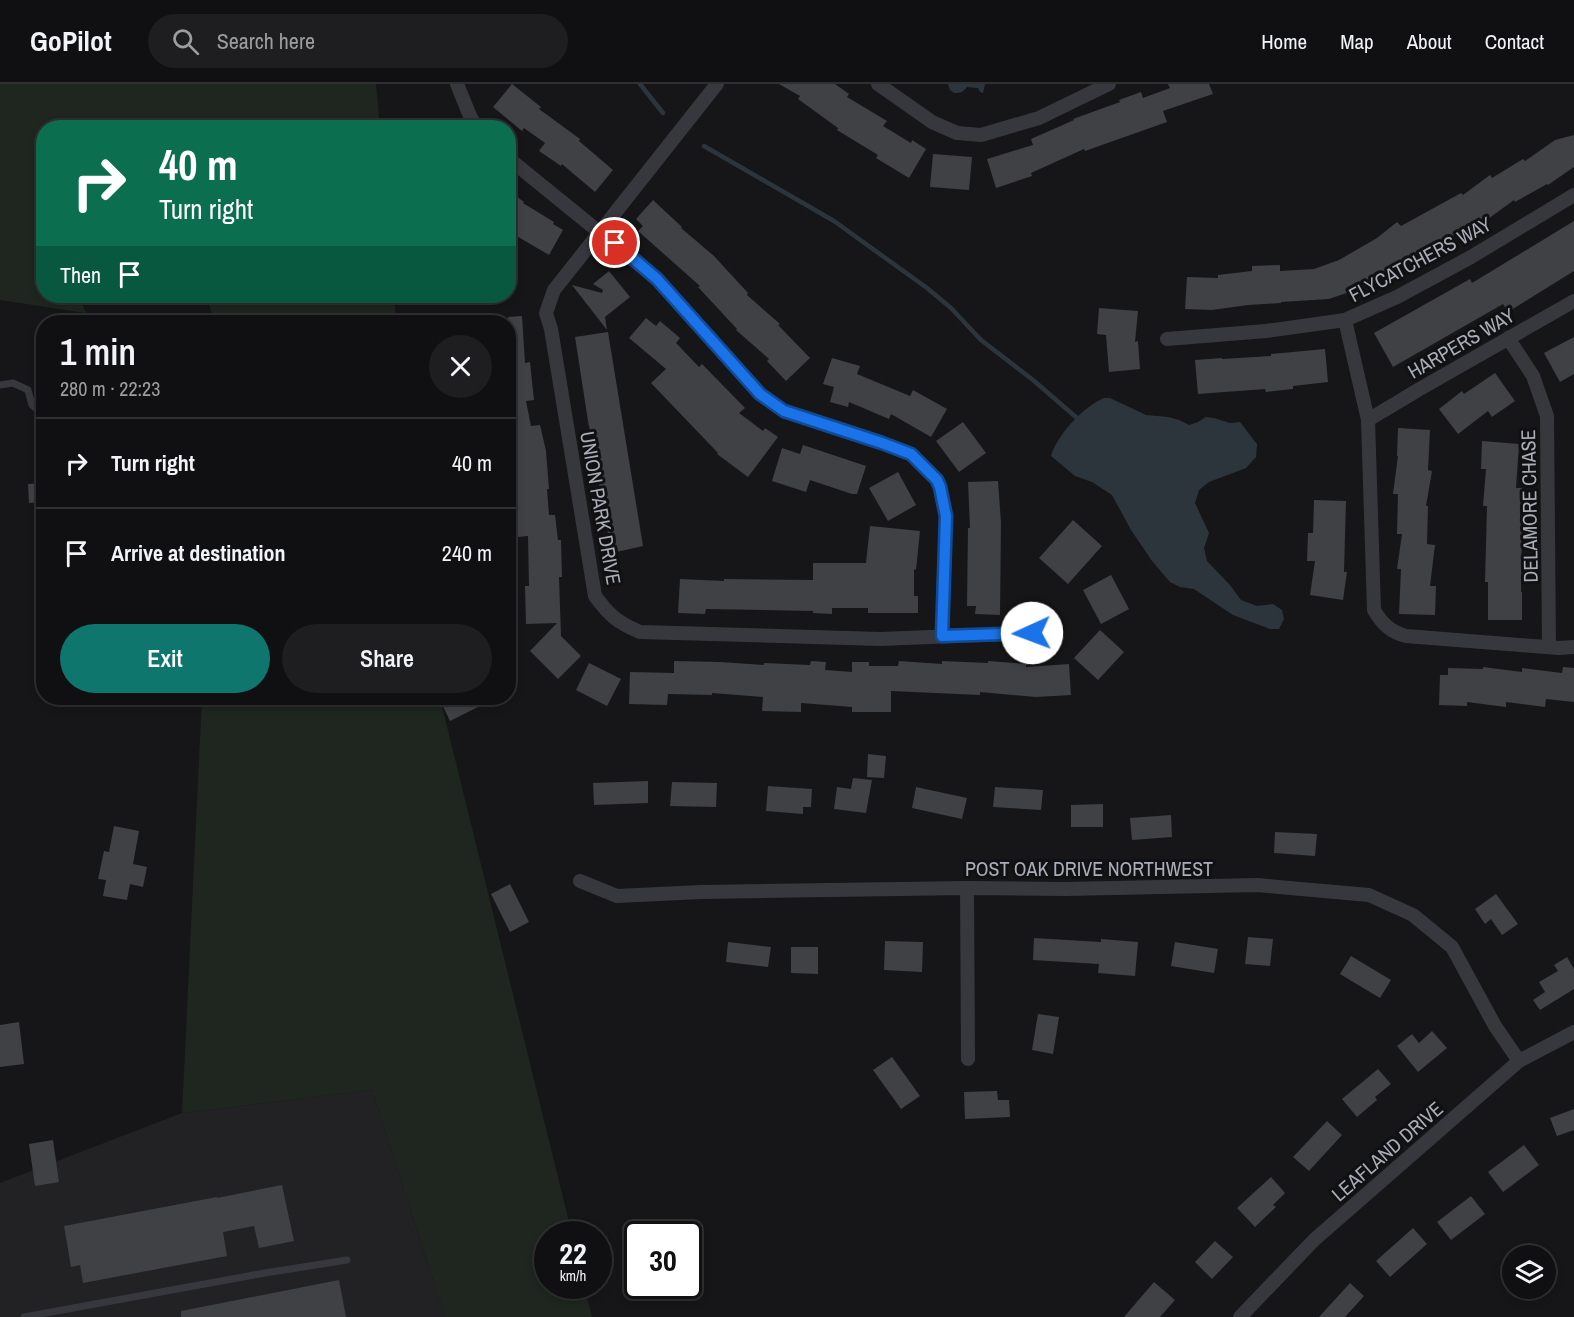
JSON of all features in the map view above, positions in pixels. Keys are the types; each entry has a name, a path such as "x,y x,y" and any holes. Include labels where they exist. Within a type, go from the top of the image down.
{"street":[{"path":"457,84 472,120"},
{"name":"UNION PARK DRIVE","path":"717,84 554,290 546,313 551,329 595,596 608,614 640,632 880,639 1032,633 1055,625"},
{"path":"878,84 933,122 957,133 981,135 1039,117 1109,84"},
{"path":"516,164 657,279 760,394 784,411 911,454 937,480 946,516 942,636"},
{"name":"FLYCATCHERS WAY","path":"1167,339 1266,331 1345,320 1397,297 1471,257 1574,195"},
{"name":"HARPERS WAY","path":"1368,420 1574,301"},
{"path":"1345,320 1368,420 1374,610 1381,623 1397,634 1406,636 1549,648 1574,647"},
{"name":"DELAMORE CHASE","path":"1508,338 1533,376 1547,416 1549,648"},
{"name":"POST OAK DRIVE NORTHWEST","path":"580,881 617,896 701,892 968,888 1066,890 1257,885 1369,895 1413,915 1452,947 1494,1026 1519,1061"},
{"path":"968,888 968,1059"},
{"name":"LEAFLAND DRIVE","path":"1240,1317 1314,1240 1519,1061 1574,1032"}],"lane":[{"path":"0,385 13,383 28,390 32,405 36,408"},
{"path":"24,1317 347,1260"}],"shaded area":[{"path":"0,84 376,84 379,120 36,120 36,303 82,303 86,313 0,300"},
{"path":"948,84 985,84 983,93 978,88 967,87 962,92 954,93"},
{"path":"209,303 395,303 395,315 212,315"},
{"path":"1104,398 1110,398 1146,415 1168,417 1189,425 1206,417 1230,423 1240,422 1257,444 1256,457 1246,468 1209,482 1199,490 1195,503 1209,533 1204,548 1207,561 1241,600 1257,606 1273,604 1282,610 1284,619 1279,629 1270,629 1233,615 1194,589 1180,587 1170,582 1152,561 1131,530 1112,495 1092,482 1075,476 1051,456 1059,439 1072,422 1088,407"},
{"path":"202,705 442,705 569,1221 534,1221 534,1299 587,1299 592,1317 445,1317 372,1090 182,1113"},
{"path":"372,1090 445,1317 0,1317 0,1183 182,1113"}],"building":[{"path":"512,84 541,107 539,109 580,139 579,141 613,170 595,192 562,164 561,166 539,151 545,143 524,128 522,131 516,126 516,120 509,120 493,107"},
{"path":"779,84 835,84 849,94 847,97 887,121 883,126 926,149 909,178 876,158 878,155 837,130 838,128 798,99 800,96"},
{"path":"1168,84 1209,84 1213,94 1163,111 1167,122 1085,151 1084,149 1031,173 1032,176 996,188 987,159 1033,145 1031,139 1073,119 1141,92 1143,98 1170,88"},
{"path":"1574,135 1574,167 1548,185 1515,202 1514,200 1488,219 1487,217 1416,256 1400,268 1399,266 1358,289 1329,299 1212,310 1185,309 1187,277 1218,278 1218,275 1252,271 1252,266 1280,265 1280,271 1314,269 1339,260 1377,238 1397,222 1401,226 1461,193 1463,195 1490,175 1492,178 1523,159 1525,161 1555,140"},
{"path":"933,154 972,157 969,190 930,187"},
{"path":"516,196 563,230 549,255 516,236"},
{"path":"653,200 714,256 748,293 747,295 780,324 778,325 810,358 786,381 767,361 769,359 736,330 698,287 700,286 638,231 643,226 636,219"},
{"path":"1574,221 1574,271 1508,312 1503,304 1393,367 1374,333 1470,279 1472,283"},
{"path":"609,271 630,297 605,317 607,330 572,285 602,293 603,290 593,284"},
{"path":"1099,308 1138,311 1135,342 1138,341 1140,369 1109,372 1106,335 1097,334"},
{"path":"516,316 522,316 525,363 530,362 534,400 526,401 531,426 540,425 546,451 549,515 555,515 558,540 561,540 562,577 559,577 561,636 581,656 558,679 530,651 557,623 526,624 525,586 529,586 528,536 516,537"},
{"path":"646,318 656,326 660,321 680,338 676,343 699,367 702,364 745,408 739,413 763,431 765,428 778,437 748,477 717,454 651,383 666,369 629,338"},
{"path":"608,332 643,546 612,553 575,337"},
{"path":"1574,337 1574,374 1560,382 1544,353"},
{"path":"1325,349 1328,382 1266,392 1265,389 1198,394 1195,360 1271,356 1271,354"},
{"path":"832,358 860,366 857,374 910,396 913,390 947,409 931,437 891,414 889,419 849,402 848,407 830,402 834,387 823,384"},
{"path":"1495,373 1515,401 1492,417 1488,411 1458,434 1439,409 1462,391 1464,394"},
{"path":"963,422 986,453 959,472 936,441"},
{"path":"1398,428 1430,430 1428,470 1432,471 1426,506 1428,506 1427,544 1435,545 1430,586 1436,586 1435,615 1399,614 1401,569 1397,569 1402,534 1397,534 1398,494 1393,494 1398,456"},
{"path":"1482,441 1519,444 1516,488 1522,488 1520,517 1522,517 1522,620 1488,620 1488,582 1485,582 1487,506 1483,506 1486,469 1481,469"},
{"path":"803,445 866,466 857,494 810,480 806,492 772,481 782,448 800,454"},
{"path":"898,472 916,505 888,521 869,488"},
{"path":"998,481 1001,523 1000,615 975,614 976,606 967,606 968,528 970,528 968,482"},
{"path":"28,484 36,484 36,503 29,503"},
{"path":"1314,500 1346,501 1344,572 1347,572 1343,600 1310,595 1315,561 1307,561 1308,533 1313,533"},
{"path":"1073,520 1102,546 1068,584 1039,558"},
{"path":"870,526 920,531 916,570 914,569 914,596 918,596 918,613 868,613 868,608 832,608 832,614 813,613 813,611 706,609 705,614 678,613 680,579 813,580 813,563 866,563"},
{"path":"1111,575 1129,609 1101,624 1083,590"},
{"path":"1100,630 1124,652 1098,680 1074,658"},
{"path":"674,661 810,665 811,661 826,662 825,670 852,672 852,662 869,662 869,666 898,666 899,661 942,664 942,661 988,663 988,661 1026,664 1026,667 1069,664 1071,695 1036,697 980,692 980,695 891,691 891,712 852,712 852,707 801,703 801,712 762,711 763,697 712,693 712,695 668,694 667,705 629,704 630,672 674,673"},
{"path":"589,663 621,679 607,706 576,690"},
{"path":"1483,667 1522,672 1522,668 1562,673 1563,667 1574,668 1574,702 1546,699 1545,707 1506,702 1506,707 1467,702 1467,706 1439,705 1440,675 1448,675 1448,668 1483,669"},
{"path":"442,705 482,705 450,721"},
{"path":"868,754 886,756 884,778 867,777"},
{"path":"853,778 872,780 866,813 834,809 837,787 851,789"},
{"path":"648,781 648,803 594,805 593,783"},
{"path":"672,782 717,783 716,807 670,806"},
{"path":"768,786 812,789 811,807 803,807 803,814 766,811"},
{"path":"916,787 967,798 962,819 912,808"},
{"path":"995,787 1043,790 1041,810 993,807"},
{"path":"1103,804 1103,827 1071,827 1071,805"},
{"path":"1171,815 1172,837 1132,840 1130,818"},
{"path":"114,826 139,831 133,864 147,867 143,887 130,884 127,900 103,896 106,880 98,879 104,851 109,852"},
{"path":"1275,832 1317,834 1315,856 1274,853"},
{"path":"510,884 529,922 510,932 491,894"},
{"path":"1496,894 1518,924 1502,935 1491,919 1485,924 1475,909"},
{"path":"1248,937 1273,939 1270,966 1245,964"},
{"path":"1034,938 1138,942 1135,976 1098,973 1099,964 1033,960"},
{"path":"885,941 923,942 922,972 884,970"},
{"path":"728,942 771,947 768,967 726,962"},
{"path":"1175,942 1218,949 1214,973 1171,966"},
{"path":"791,947 818,947 818,974 791,973"},
{"path":"1351,956 1391,980 1380,998 1340,974"},
{"path":"1567,957 1574,969 1574,989 1540,1010 1533,1000 1545,992 1539,982 1558,971 1554,965"},
{"path":"1038,1014 1059,1017 1053,1054 1032,1050"},
{"path":"19,1022 24,1064 0,1067 0,1025"},
{"path":"1432,1031 1447,1048 1418,1072 1397,1046 1412,1034 1419,1043"},
{"path":"892,1057 920,1096 901,1109 873,1070"},
{"path":"1378,1069 1391,1084 1375,1097 1377,1100 1357,1117 1342,1099"},
{"path":"997,1091 998,1100 1009,1100 1010,1117 965,1119 964,1092"},
{"path":"1574,1109 1574,1130 1557,1136 1550,1118"},
{"path":"1327,1121 1342,1135 1309,1171 1293,1157"},
{"path":"53,1140 59,1182 35,1186 29,1144"},
{"path":"1524,1145 1539,1165 1503,1192 1488,1172"},
{"path":"1271,1177 1285,1193 1273,1205 1276,1207 1255,1227 1237,1208"},
{"path":"282,1185 294,1241 259,1248 254,1226 223,1232 227,1256 83,1283 80,1265 71,1267 64,1226"},
{"path":"1471,1196 1485,1214 1451,1240 1437,1222"},
{"path":"1413,1228 1427,1244 1390,1277 1376,1261"},
{"path":"1215,1241 1233,1257 1212,1279 1195,1262"},
{"path":"339,1280 346,1317 181,1317 181,1311"},
{"path":"1154,1282 1175,1300 1160,1317 1124,1317"},
{"path":"1350,1283 1364,1296 1345,1317 1319,1317"}],"waterway":[{"path":"640,84 663,113"},
{"path":"704,146 834,221 927,288 951,308 981,340 1077,418"}],"route":[{"path":"615,243 657,279 760,394 772,403 784,411 911,454 937,480 946,516 942,636 1032,633"}]}
